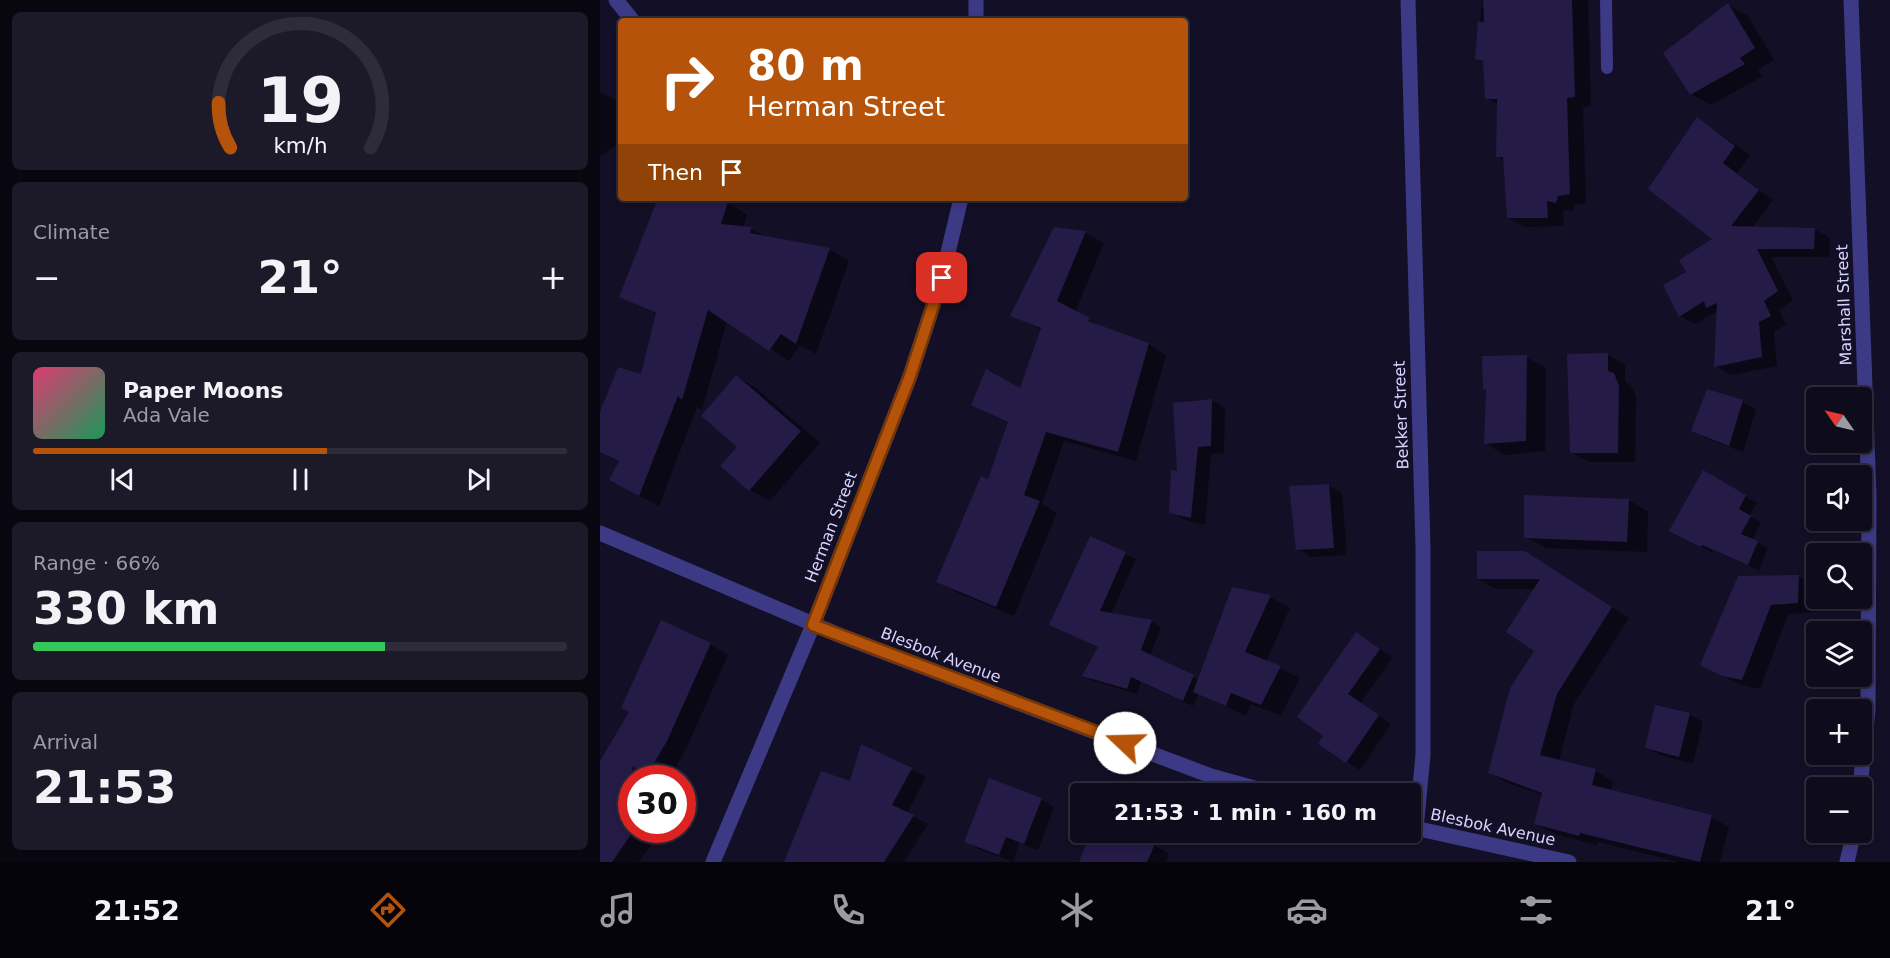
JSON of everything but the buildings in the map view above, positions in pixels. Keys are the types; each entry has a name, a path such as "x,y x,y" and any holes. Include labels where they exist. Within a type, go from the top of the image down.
{"street":[{"path":"616,0 631,18"},
{"path":"976,0 976,18"},
{"name":"Bekker Street","path":"1408,0 1423,559 1421,786"},
{"name":"Marshall Street","path":"1851,0 1869,520 1868,710 1861,777"},
{"name":"Herman Street","path":"713,862 813,625 926,331 942,278 960,201"},
{"name":"Blesbok Avenue","path":"600,533 813,625 1211,776 1236,783"},
{"name":"Blesbok Avenue","path":"1421,830 1569,862"},
{"path":"1847,862 1851,843"}],"lane":[{"path":"1606,0 1607,68"}],"route":[{"path":"942,278 910,376 813,625 1125,743"}]}
